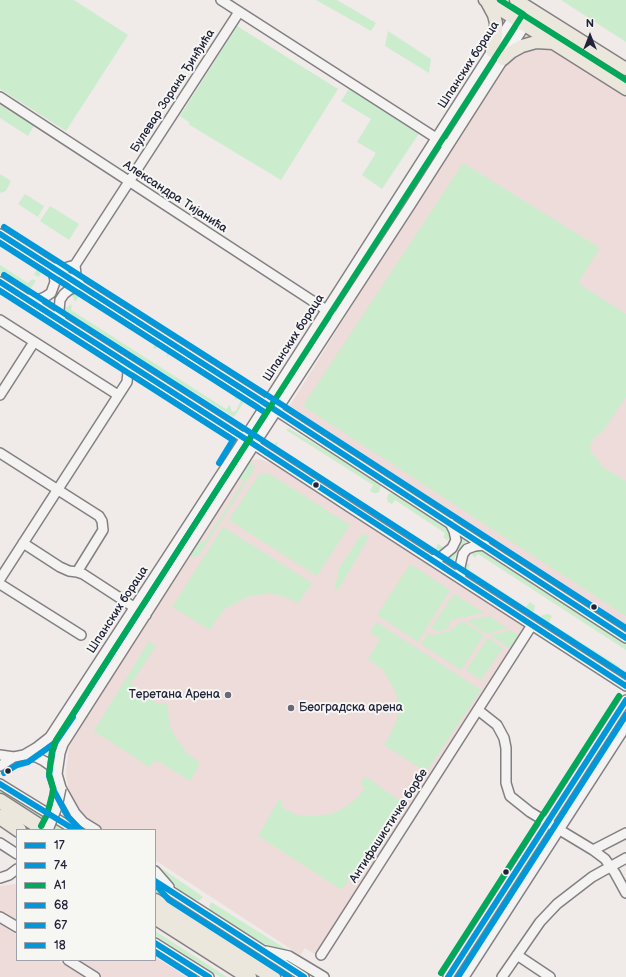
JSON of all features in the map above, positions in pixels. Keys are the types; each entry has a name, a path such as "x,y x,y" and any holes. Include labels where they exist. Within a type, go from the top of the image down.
{"highway":[{"path":"0,801 45,829"},
{"path":"0,817 18,829"},
{"path":"156,902 273,977"},
{"path":"156,918 249,977"}],"main road":[{"path":"486,0 626,89"},
{"path":"486,0 494,15 496,23 496,36 492,51"},
{"path":"519,2 626,69"},
{"path":"503,59 511,52 522,46 536,42 554,43"}],"street":[{"path":"221,0 447,145"},
{"name":"Шпанских бораца","path":"24,755 50,737 266,404 492,51 513,18 519,2"},
{"name":"Шпанских бораца","path":"57,774 63,744 534,11"},
{"name":"Булевар Зорана Ђинђића","path":"75,265 239,12"},
{"name":"Александра Тијанића","path":"0,97 337,317"},
{"path":"0,234 485,545 626,638"},
{"path":"53,268 65,268 75,265 76,275 80,285"},
{"path":"29,299 38,300 51,293 55,282 53,268"},
{"path":"0,282 29,299 626,686"},
{"path":"61,320 59,310 60,300 69,290 80,285"},
{"path":"0,320 118,395"},
{"path":"0,395 34,342"},
{"path":"123,361 128,372 127,382"},
{"path":"0,579 127,382 135,378 147,376"},
{"path":"0,453 99,516 104,525 103,530 77,572"},
{"path":"432,560 441,557 452,548 456,540 450,523"},
{"path":"23,543 60,567 69,571 77,572 91,579 146,615"},
{"path":"461,579 460,567 463,554 467,549 485,545"},
{"path":"0,584 81,635"},
{"name":"Антифашистичке борбе","path":"320,955 532,625"},
{"path":"448,977 626,700"},
{"path":"478,710 497,725 504,738 506,748 506,783 510,796 522,807 593,850 605,859 611,866 626,893"},
{"path":"464,977 626,726"},
{"path":"0,756 14,757 24,755 40,759 51,766 57,774 61,788 75,813 83,822 94,829"},
{"path":"0,766 14,757"},
{"path":"0,784 73,829"},
{"path":"47,829 57,807 61,788"},
{"path":"593,850 626,833"},
{"path":"0,843 16,853"},
{"path":"502,977 540,922 557,904 592,877 626,858"},
{"path":"156,872 173,893"},
{"path":"0,878 14,873"},
{"path":"156,882 304,977"},
{"path":"0,917 16,926"},
{"path":"156,944 209,977"},
{"path":"261,950 289,956 324,977"},
{"path":"517,955 550,977"},
{"path":"70,961 95,977"}],"shaded area":[{"path":"526,33 626,96 626,631 286,412 384,254"},
{"path":"258,459 273,463 528,628 316,955 305,948 300,955 156,861 156,829 102,829 90,822 73,800 68,787 66,772 69,747 77,731 250,461"},
{"path":"16,884 16,927 0,917 0,886"},
{"path":"0,924 16,934 16,961 59,961 84,977 0,977"},
{"path":"156,958 186,977 94,977 69,961 156,961"}],"green space":[{"path":"0,0 74,0 128,35 66,131 0,89"},
{"path":"316,0 337,0 376,23 371,31"},
{"path":"561,0 626,0 626,42"},
{"path":"237,26 338,89 281,180 188,124 190,123 180,116"},
{"path":"388,31 431,59 429,73 385,46"},
{"path":"350,87 420,132 382,189 362,175 376,153 357,142 371,119 341,101"},
{"path":"0,105 34,126 28,136 0,118"},
{"path":"463,163 600,248 578,283 626,314 626,397 603,431 594,438 590,446 591,452 600,462 601,466 626,481 626,616 303,406"},
{"path":"0,174 11,181 6,191 0,193"},
{"path":"25,194 44,206 38,217 18,204"},
{"path":"50,206 79,224 69,240 40,221"},
{"path":"0,237 45,265 39,277 34,275 37,268 0,244"},
{"path":"0,265 28,283 32,279 36,281 29,291 0,273"},
{"path":"81,289 160,341 159,346 156,349 153,348 155,343 80,295 76,301 74,300 72,295"},
{"path":"70,304 72,306 71,310 226,409 230,405 232,412 236,411 241,400 234,399 237,396 170,353 167,358 167,351 170,348 248,396 234,417 195,393 140,363 66,317 62,311 64,307 68,307"},
{"path":"288,428 380,482 380,490 378,493 370,491 373,485 286,430"},
{"path":"276,442 278,443 276,446 435,549 438,544 443,547 441,553 432,553 423,548 279,455 272,448"},
{"path":"239,455 196,528 154,594 153,593 172,563 180,544"},
{"path":"250,461 255,468 199,555 192,557 190,555 198,543 205,541 245,479 238,480"},
{"path":"268,473 350,525 317,576 229,520 258,476"},
{"path":"388,494 397,494 445,526 450,530 450,539 447,540 443,537 445,533 395,500 392,504 388,502"},
{"path":"223,527 312,583 298,603 285,597 273,594 247,597 225,609 210,630 172,607"},
{"path":"364,534 369,537 338,590 334,587 338,576 337,572 361,535"},
{"path":"460,534 468,540 459,549 455,556 453,566 445,560 454,553 457,548"},
{"path":"478,549 487,553 626,643 626,650 478,554 475,558 470,552"},
{"path":"463,562 470,564 468,569 526,607 530,602 535,606 534,611 530,612 467,572 463,569"},
{"path":"410,564 450,590 418,642 377,615"},
{"path":"454,594 484,613 451,620 448,628 438,632 431,628"},
{"path":"548,614 552,616 549,622 620,667 618,669 543,621 541,618 542,615"},
{"path":"489,616 507,628 487,634 467,621"},
{"path":"376,622 481,690 426,772 384,745 397,719 397,695 383,670 368,659 380,639 370,632"},
{"path":"464,622 484,635 461,670 421,644 429,633 435,636 436,634 440,635 443,632 449,632 451,629 455,628 458,623"},
{"path":"510,630 520,636 512,649 490,636"},
{"path":"488,638 503,648 481,680 466,670"},
{"path":"149,641 156,646 131,684 156,703 167,703 170,726 175,737 187,753 200,763 190,781 160,762 152,763 149,767 94,731"},
{"path":"365,776 400,801 342,890 258,836 279,799 283,802 280,807 297,815 310,816 332,814 344,808 356,799 365,788 360,784"},
{"path":"0,786 66,829 56,829 0,793"},
{"path":"156,865 203,897 200,900 194,900 186,896 156,869"},
{"path":"156,887 296,977 286,977 156,893"},
{"path":"211,902 313,966 293,955 266,945 213,913 209,906"},
{"path":"156,932 227,977 220,977 156,936"}],"transit line":[{"name":"A1","path":"500,0 626,80"},
{"name":"A1","path":"41,826 47,815 52,795 53,789 49,774 52,751 56,740 523,14 512,7"},
{"name":"68","path":"4,227 270,397 626,628"},
{"name":"17","path":"0,234 266,404 626,638"},
{"name":"74","path":"0,243 266,413 56,741 52,752 49,776 54,791 68,817 80,829"},
{"name":"68","path":"4,275 626,676"},
{"name":"17","path":"0,282 244,438 626,686"},
{"name":"74","path":"0,291 233,440 219,463"},
{"name":"A1","path":"441,973 619,696"},
{"name":"17","path":"448,977 626,700"},
{"name":"67","path":"458,977 626,715"},
{"name":"74","path":"4,773 17,765 28,762 55,743 73,717"},
{"name":"18","path":"0,784 73,829"},
{"name":"18","path":"156,882 304,977"},
{"name":"74","path":"156,885 169,900 289,977"},
{"name":"18","path":"156,944 209,977"},
{"name":"74","path":"156,953 194,977"}],"place":[{"name":"Теретана Арена","path":"228,695"},
{"name":"Београдска арена","path":"291,708"}]}
